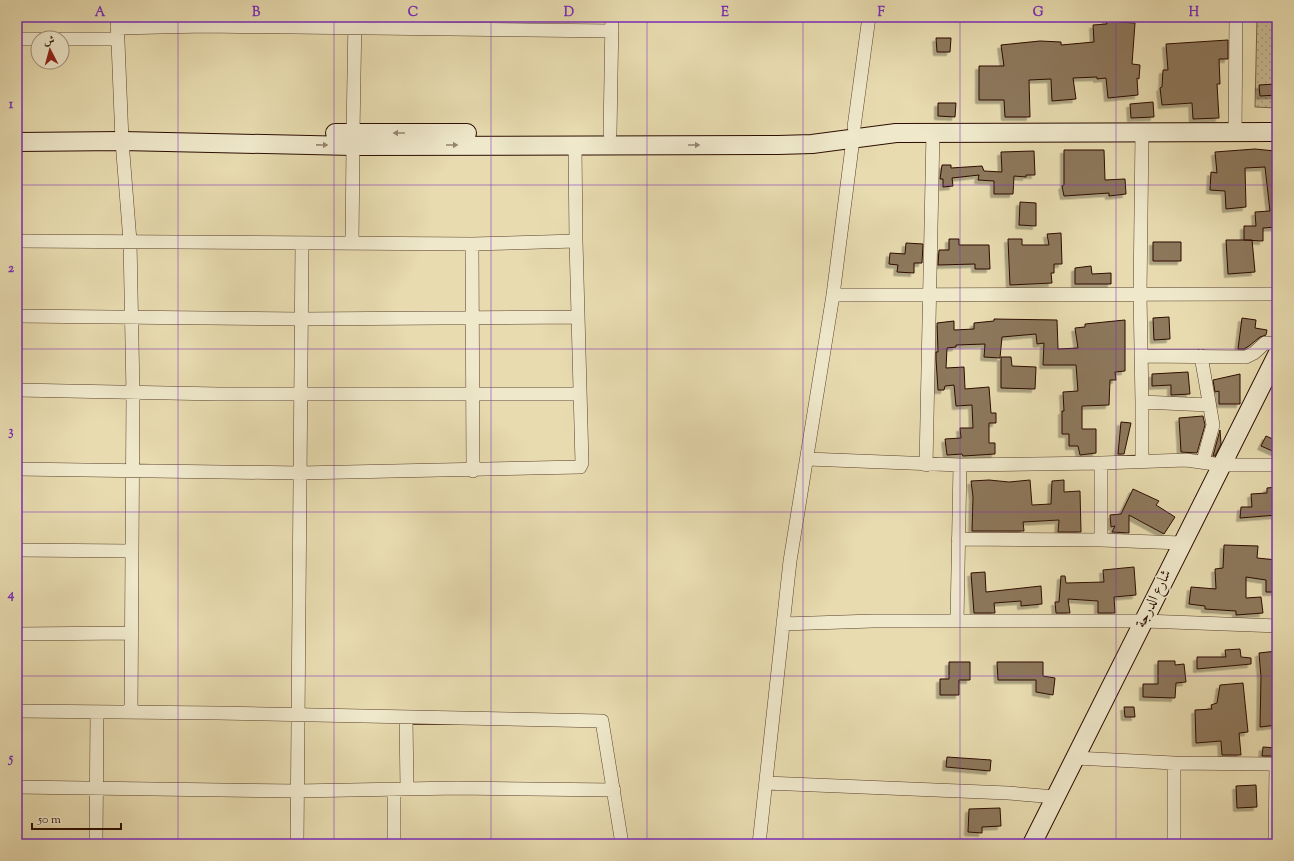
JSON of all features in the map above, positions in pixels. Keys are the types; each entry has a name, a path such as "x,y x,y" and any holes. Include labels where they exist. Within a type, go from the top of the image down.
{"street":[{"path":"610,134 612,17"},
{"path":"760,844 790,561 833,295 869,17"},
{"path":"1236,17 1236,126"},
{"path":"70,37 117,28 354,22 612,31"},
{"path":"352,243 354,22"},
{"path":"117,28 122,136 130,241 133,393 130,633 131,712"},
{"path":"17,39 30,39"},
{"path":"17,132 122,136 575,146 778,145 853,133 878,123 912,121 1236,126 1277,132"},
{"path":"353,140 610,134 812,132 876,134 933,132 1142,133 1277,122"},
{"path":"926,465 928,296 933,132"},
{"path":"1142,133 1140,295 1142,356 1142,461"},
{"path":"17,142 122,136"},
{"path":"17,469 300,474 473,471 580,467 582,463 575,146"},
{"path":"17,241 472,244 576,241"},
{"path":"297,844 300,319 302,243"},
{"path":"472,244 474,395 473,471"},
{"path":"833,295 1140,295 1196,292 1277,294"},
{"path":"17,316 300,319 578,317"},
{"path":"1142,356 1246,357 1254,353 1265,343 1277,344"},
{"name":"شارع الدرجة","path":"1032,844 1277,355"},
{"path":"1201,356 1212,432 1204,461"},
{"path":"17,390 300,395 580,394"},
{"path":"1142,402 1209,405"},
{"path":"807,459 926,465 1101,463 1142,461 1204,461 1222,465 1277,465"},
{"path":"1101,463 1101,540"},
{"path":"958,621 960,465"},
{"path":"958,539 1182,542"},
{"path":"17,550 131,550"},
{"path":"783,624 958,621 1144,621 1277,626"},
{"path":"17,634 130,633"},
{"path":"17,711 298,715 602,722 622,844"},
{"path":"96,844 97,712"},
{"path":"406,718 407,789"},
{"path":"1075,758 1174,763 1276,764 1275,844"},
{"path":"1174,763 1174,844"},
{"path":"766,783 1008,792 1056,798"},
{"path":"17,787 297,791 394,789 614,790"},
{"path":"394,789 394,844"}],"shaded area":[{"path":"1257,17 1277,17 1277,108 1255,107"}],"building":[{"path":"1105,17 1118,17 1119,22 1135,23 1132,64 1140,65 1139,79 1137,78 1138,95 1108,98 1106,78 1097,79 1097,77 1073,78 1076,99 1052,101 1051,79 1029,80 1030,117 1005,117 1004,100 979,100 979,66 1004,66 1001,45 1040,41 1061,42 1061,45 1094,42 1093,25 1107,24"},
{"path":"936,38 951,38 950,52 937,52"},
{"path":"1228,40 1228,59 1219,59 1220,84 1217,84 1219,118 1193,119 1192,103 1162,105 1160,88 1162,87 1163,70 1168,70 1166,44"},
{"path":"1275,84 1276,95 1260,96 1259,85"},
{"path":"1153,102 1154,117 1131,118 1130,104"},
{"path":"938,103 956,103 955,117 938,116"},
{"path":"1255,149 1275,151 1273,170 1277,170 1277,227 1263,228 1263,241 1244,240 1244,226 1256,226 1255,212 1270,211 1265,167 1245,168 1246,207 1226,209 1225,191 1210,190 1211,172 1217,173 1215,152"},
{"path":"1064,150 1104,150 1105,180 1125,179 1126,194 1109,196 1109,193 1064,196 1062,186 1064,185"},
{"path":"1034,151 1035,175 1026,175 1026,177 1014,176 1013,194 994,194 994,181 978,180 979,175 952,178 953,186 943,187 943,179 940,179 942,165 951,165 951,168 982,166 984,171 1002,172 1001,152"},
{"path":"1020,202 1036,203 1036,226 1019,225"},
{"path":"1061,233 1062,264 1054,264 1054,273 1051,273 1052,283 1010,285 1008,239 1022,239 1022,245 1049,245 1047,234"},
{"path":"949,239 959,239 959,245 989,245 990,269 975,269 975,264 938,265 939,250 949,250"},
{"path":"1226,240 1252,240 1255,272 1228,274"},
{"path":"1153,242 1181,242 1181,261 1153,261"},
{"path":"906,243 923,244 922,263 914,263 914,273 897,272 898,265 889,264 890,253 905,254"},
{"path":"1091,266 1092,274 1111,273 1111,284 1075,284 1075,268"},
{"path":"1169,317 1170,339 1154,340 1153,318"},
{"path":"1242,318 1256,320 1255,328 1267,330 1266,335 1260,337 1244,349 1238,349"},
{"path":"994,319 1057,320 1058,349 1078,348 1075,328 1085,327 1085,324 1125,320 1125,371 1115,372 1116,380 1110,380 1109,405 1082,406 1082,429 1096,429 1096,453 1080,455 1078,446 1069,446 1069,434 1062,434 1062,411 1064,411 1063,392 1078,391 1076,365 1043,365 1044,343 1037,344 1036,334 1002,337 1000,358 984,357 985,344 956,345 956,347 947,348 946,368 964,367 965,389 989,387 991,413 996,413 996,423 989,423 989,443 995,443 995,454 963,456 962,454 947,455 945,439 961,438 960,428 973,428 972,405 956,406 954,385 945,386 944,390 938,390 936,359 936,352 938,352 937,323 954,321 954,330 974,329 974,323 994,321"},
{"path":"1001,357 1011,357 1012,366 1036,367 1035,389 1001,388"},
{"path":"1188,372 1190,394 1171,395 1171,385 1152,386 1152,374"},
{"path":"1240,374 1240,404 1219,404 1219,391 1215,392 1213,380"},
{"path":"1203,416 1205,425 1197,453 1181,452 1179,418"},
{"path":"1121,422 1131,423 1124,454 1118,454"},
{"path":"1220,430 1221,444 1215,456 1213,456"},
{"path":"1266,436 1277,441 1277,453 1261,446"},
{"path":"989,480 1009,482 1030,480 1032,505 1051,504 1052,481 1064,480 1064,492 1080,491 1081,532 1058,532 1059,520 1023,522 1024,531 972,531 973,497 971,481"},
{"path":"1277,487 1277,515 1240,518 1241,507 1252,507 1251,494 1267,493 1267,488"},
{"path":"1133,489 1159,501 1156,505 1175,517 1164,534 1129,515 1129,533 1112,532 1115,526 1111,527 1110,515 1121,514"},
{"path":"1224,545 1258,546 1257,558 1277,560 1277,592 1266,592 1266,580 1246,577 1246,598 1261,597 1263,613 1236,615 1236,611 1205,609 1205,606 1189,604 1191,587 1216,589 1215,569 1223,568"},
{"path":"1134,567 1136,595 1114,597 1115,613 1098,613 1098,601 1068,599 1070,613 1056,613 1055,602 1059,602 1061,576 1065,576 1066,583 1104,582 1103,570"},
{"path":"985,572 986,592 1041,586 1042,604 1021,606 1021,601 994,603 995,613 974,613 971,573"},
{"path":"1240,649 1241,657 1251,658 1251,664 1197,669 1197,657 1226,657 1225,650"},
{"path":"1277,651 1277,725 1260,727 1261,677 1259,653"},
{"path":"1158,661 1175,661 1175,665 1184,664 1186,682 1176,683 1175,698 1143,697 1143,684 1158,684"},
{"path":"949,662 970,662 970,680 959,680 959,695 940,695 940,679 949,679"},
{"path":"997,662 1043,662 1043,676 1055,678 1053,695 1036,692 1036,680 998,680"},
{"path":"1243,683 1248,732 1239,733 1241,755 1222,755 1221,741 1196,743 1195,710 1212,709 1211,705 1217,703 1220,685"},
{"path":"1124,707 1134,707 1135,717 1125,717"},
{"path":"1263,747 1277,748 1277,756 1262,756"},
{"path":"947,757 991,760 990,771 946,767"},
{"path":"1256,785 1257,807 1237,808 1236,786"},
{"path":"1000,808 1001,826 982,827 982,833 968,832 969,809"}]}
